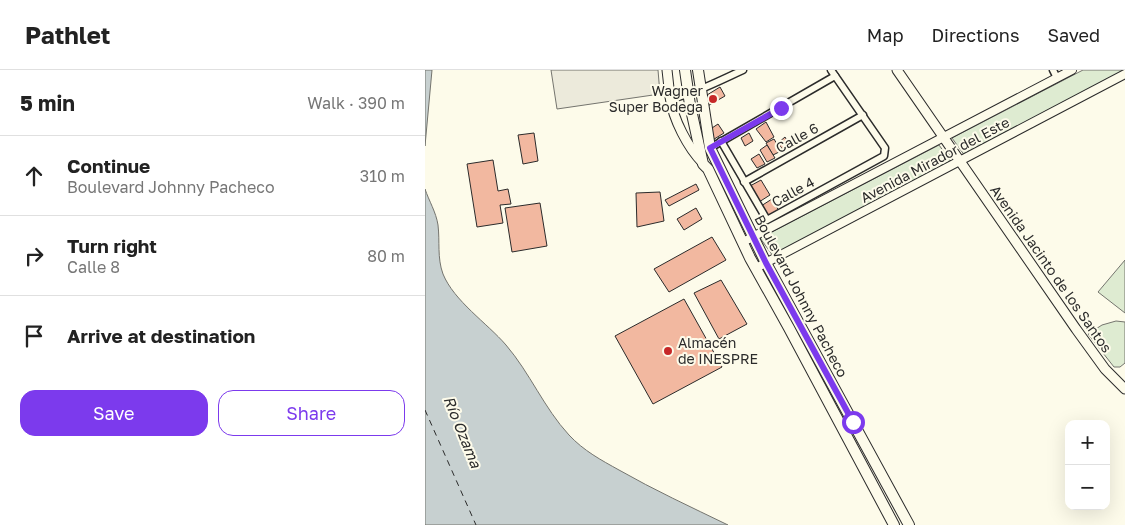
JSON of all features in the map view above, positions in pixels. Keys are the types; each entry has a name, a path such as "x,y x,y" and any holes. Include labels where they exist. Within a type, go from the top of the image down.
{"main road":[{"path":"667,70 670,99 675,114 687,141 703,164"},
{"name":"Boulevard Johnny Pacheco","path":"685,70 695,132 703,164 708,169 756,268 894,525"},
{"name":"Boulevard Johnny Pacheco","path":"698,70 710,148 766,263 909,525"},
{"name":"Avenida Jacinto de los Santos","path":"897,70 1076,329 1105,369 1125,389"}],"street":[{"path":"670,99 688,95 743,70"},
{"path":"1053,70 1057,78"},
{"name":"Avenida Mirador del Este","path":"743,242 1072,70"},
{"path":"710,148 833,73 863,115"},
{"name":"Avenida Mirador del Este","path":"756,268 1125,74"},
{"name":"Calle 4","path":"721,142 765,220 769,220 885,156 885,148 863,115"},
{"name":"Calle 6","path":"744,182 863,115"}],"green space":[{"path":"1083,70 1125,70 1125,72 965,156 952,138"},
{"path":"939,145 952,163 773,256 760,238"},
{"path":"1125,260 1125,313 1098,292"},
{"path":"1116,321 1125,322 1125,363 1120,367 1114,367 1088,334 1102,325"}],"shaded area":[{"path":"551,70 658,70 660,94 557,109"}],"water":[{"path":"425,70 432,70 425,146"},
{"name":"Río Ozama","path":"425,189 437,220 440,262 448,284 463,303 515,356 560,425 569,435 606,463 728,525 425,525"}],"building":[{"name":"Wagner Super Bodega","path":"720,87 725,96 706,107 707,95"},
{"path":"766,122 774,137 766,142 756,129"},
{"path":"718,124 724,133 711,141 709,130"},
{"path":"534,133 538,161 523,164 518,135"},
{"path":"749,133 753,141 745,146 741,138"},
{"path":"785,137 790,146 783,150 778,143"},
{"path":"774,139 781,151 773,155 766,143"},
{"path":"767,145 775,158 767,162 760,150"},
{"path":"759,154 765,164 757,168 751,159"},
{"path":"493,160 498,191 508,189 511,204 500,205 503,223 477,227 467,164"},
{"path":"761,180 770,195 759,202 750,186"},
{"path":"696,184 699,190 669,206 665,200"},
{"path":"660,192 664,221 637,227 636,193"},
{"path":"772,199 779,211 768,218 761,206"},
{"path":"540,203 547,246 512,252 505,208"},
{"path":"696,208 702,219 684,230 677,219"},
{"path":"712,237 726,260 669,292 654,269"},
{"path":"721,280 747,324 719,339 694,293"},
{"name":"Almacén de INESPRE","path":"684,299 722,367 653,404 615,336"}],"ferry route":[{"path":"425,410 476,525"}],"place":[{"name":"Wagner Super Bodega","path":"713,99"},
{"name":"Almacén de INESPRE","path":"668,351"}],"route":[{"path":"781,108 710,148 766,263 853,422"}]}
